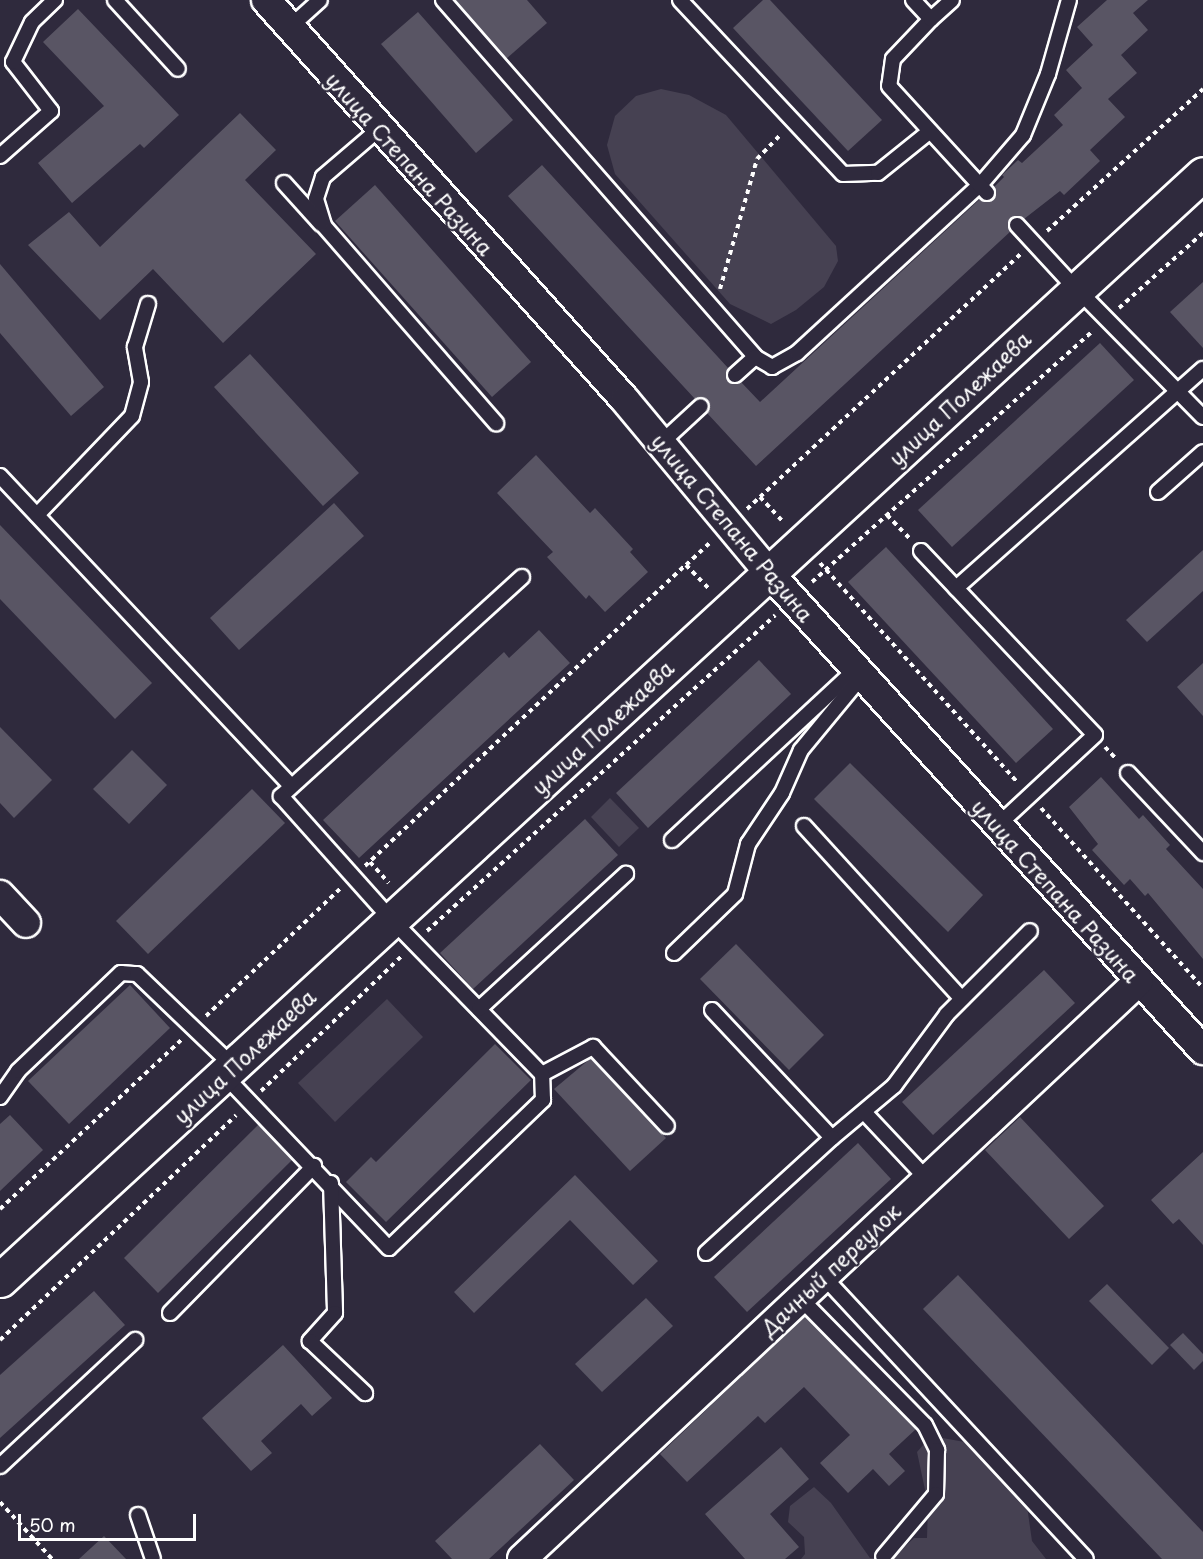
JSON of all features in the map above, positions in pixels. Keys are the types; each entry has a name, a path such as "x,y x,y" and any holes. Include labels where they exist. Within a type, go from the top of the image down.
{"main road":[{"name":"улица Полежаева","path":"0,1280 1203,174"}],"street":[{"name":"улица Степана Разина","path":"266,0 661,443 793,599 1203,1050"},
{"path":"0,895 26,923"},
{"name":"Дачный переулок","path":"522,1559 1139,981"}],"lane":[{"path":"0,156 51,111 12,62 32,22 55,0"},
{"path":"115,0 178,69"},
{"path":"290,27 320,0"},
{"path":"443,0 755,357 772,367 785,362 983,189 1023,135 1048,74 1069,0"},
{"path":"680,0 843,174 878,173 929,132"},
{"path":"913,0 931,20"},
{"path":"952,0 893,59 889,86 983,189"},
{"path":"324,226 316,199 323,177 379,129"},
{"path":"284,183 496,423"},
{"path":"1017,225 1077,290 1203,417"},
{"path":"37,515 132,416 141,382 135,347 148,303"},
{"path":"735,375 755,357"},
{"path":"956,588 1203,369"},
{"path":"661,443 701,406"},
{"path":"1158,492 1203,452"},
{"path":"0,476 291,786"},
{"path":"921,551 1095,735 997,826"},
{"path":"0,1097 18,1071 121,973 137,974 193,1028 251,1100 331,1183 389,1248 543,1100 542,1074 392,920 281,796 522,577"},
{"path":"672,840 859,672"},
{"path":"674,953 735,894 748,844 782,793 801,750 859,672"},
{"path":"1128,772 1203,853"},
{"path":"804,826 962,999"},
{"path":"479,1009 626,874"},
{"path":"706,1253 832,1138 894,1086 962,999 1030,931"},
{"path":"712,1010 832,1138"},
{"path":"542,1074 593,1047 667,1126"},
{"path":"864,1112 927,1179"},
{"path":"170,1313 314,1166"},
{"path":"331,1183 335,1313 310,1341 365,1393"},
{"path":"823,1276 1086,1559"},
{"path":"800,1298 925,1425 937,1450 936,1494 883,1557"},
{"path":"0,1466 135,1340"},
{"path":"138,1515 153,1559"}],"path":[{"path":"760,497 1033,243 1203,89"},
{"path":"714,310 757,159 794,121"},
{"path":"1107,319 1203,233"},
{"path":"0,1340 415,943 752,635 1092,332"},
{"path":"887,515 921,551"},
{"path":"0,1209 686,565 752,635"},
{"path":"826,570 1203,988"},
{"path":"1095,735 1128,772"},
{"path":"0,1502 52,1559"}],"shaded area":[{"path":"661,89 689,95 726,115 836,246 838,261 824,287 796,310 771,324 730,304 615,174 607,145 615,116 636,96"},
{"path":"610,798 639,828 619,847 591,817"},
{"path":"387,999 423,1037 335,1122 298,1083"},
{"path":"931,1436 993,1447 1017,1470 1026,1499 1032,1541 1046,1559 801,1559 805,1554 804,1537 788,1522 790,1506 814,1487 831,1503 870,1558 894,1557 914,1538 927,1538 928,1504 917,1452"}],"building":[{"path":"455,0 527,0 547,23 506,59"},
{"path":"763,0 770,0 882,120 848,151 733,28"},
{"path":"1107,0 1148,0 1133,13 1148,30 1121,55 1137,73 1108,99 1125,117 1090,150 1100,161 1064,195 1060,191 1024,219 1011,218 1011,231 756,466 707,413 707,400 695,399 508,196 542,165 729,369 729,381 741,382 760,402 980,199 993,200 994,187 1004,177 1002,175 1018,160 1022,163 1063,125 1054,115 1082,88 1066,70 1093,45 1077,27"},
{"path":"78,9 179,115 144,148 140,144 72,203 38,163 104,106 43,42"},
{"path":"418,12 513,120 476,153 381,44"},
{"path":"240,113 276,150 245,180 316,254 223,343 153,269 100,320 28,245 69,212 100,247"},
{"path":"375,185 531,362 492,397 335,221"},
{"path":"0,264 104,387 71,416 0,333"},
{"path":"1203,282 1203,348 1170,312"},
{"path":"1100,343 1134,380 952,547 918,510"},
{"path":"250,354 359,473 323,506 214,387"},
{"path":"536,455 590,513 595,508 633,549 630,552 648,572 605,612 589,595 586,599 547,557 553,552 497,493"},
{"path":"334,503 364,536 239,650 210,618"},
{"path":"0,525 152,683 115,719 0,599"},
{"path":"886,547 1053,729 1016,763 848,582"},
{"path":"1203,550 1203,591 1147,642 1126,620"},
{"path":"539,630 570,663 359,858 323,820 504,652 509,658"},
{"path":"759,660 791,694 648,828 616,793"},
{"path":"1203,663 1203,716 1177,687"},
{"path":"0,727 52,780 14,818 0,803"},
{"path":"132,750 167,785 129,824 93,789"},
{"path":"850,763 983,895 948,932 814,799"},
{"path":"1101,777 1139,819 1143,815 1170,845 1166,849 1203,889 1203,959 1148,893 1145,896 1130,879 1124,885 1092,850 1098,844 1069,807"},
{"path":"252,789 285,823 148,954 116,921"},
{"path":"585,819 618,855 473,989 440,953"},
{"path":"736,944 824,1035 789,1070 700,979"},
{"path":"1044,970 1075,1003 933,1135 902,1102"},
{"path":"130,985 170,1028 69,1124 28,1081"},
{"path":"495,1044 531,1080 386,1222 346,1182 371,1157 376,1162"},
{"path":"591,1058 666,1138 630,1171 554,1089"},
{"path":"10,1115 43,1150 0,1191 0,1124"},
{"path":"1020,1117 1104,1206 1069,1239 985,1150"},
{"path":"259,1124 292,1160 158,1293 124,1258"},
{"path":"858,1143 891,1179 747,1312 714,1277"},
{"path":"1203,1152 1203,1245 1179,1219 1173,1224 1151,1200"},
{"path":"575,1175 658,1261 633,1285 570,1220 474,1313 454,1292"},
{"path":"958,1275 1203,1532 1203,1559 1162,1559 923,1309"},
{"path":"1107,1284 1169,1348 1152,1365 1089,1301"},
{"path":"94,1291 125,1325 0,1438 0,1375"},
{"path":"646,1298 673,1326 602,1392 575,1364"},
{"path":"805,1316 916,1429 889,1454 905,1471 889,1486 873,1469 848,1493 820,1463 850,1435 804,1387 765,1423 758,1416 687,1482 660,1454"},
{"path":"1183,1333 1203,1354 1203,1361 1194,1370 1170,1345"},
{"path":"283,1345 332,1398 312,1416 301,1404 261,1441 272,1453 251,1471 202,1418"},
{"path":"540,1444 574,1480 489,1559 452,1559 435,1541"},
{"path":"781,1447 809,1479 770,1514 799,1547 785,1559 745,1559 705,1514"},
{"path":"104,1536 126,1559 79,1559"}]}
